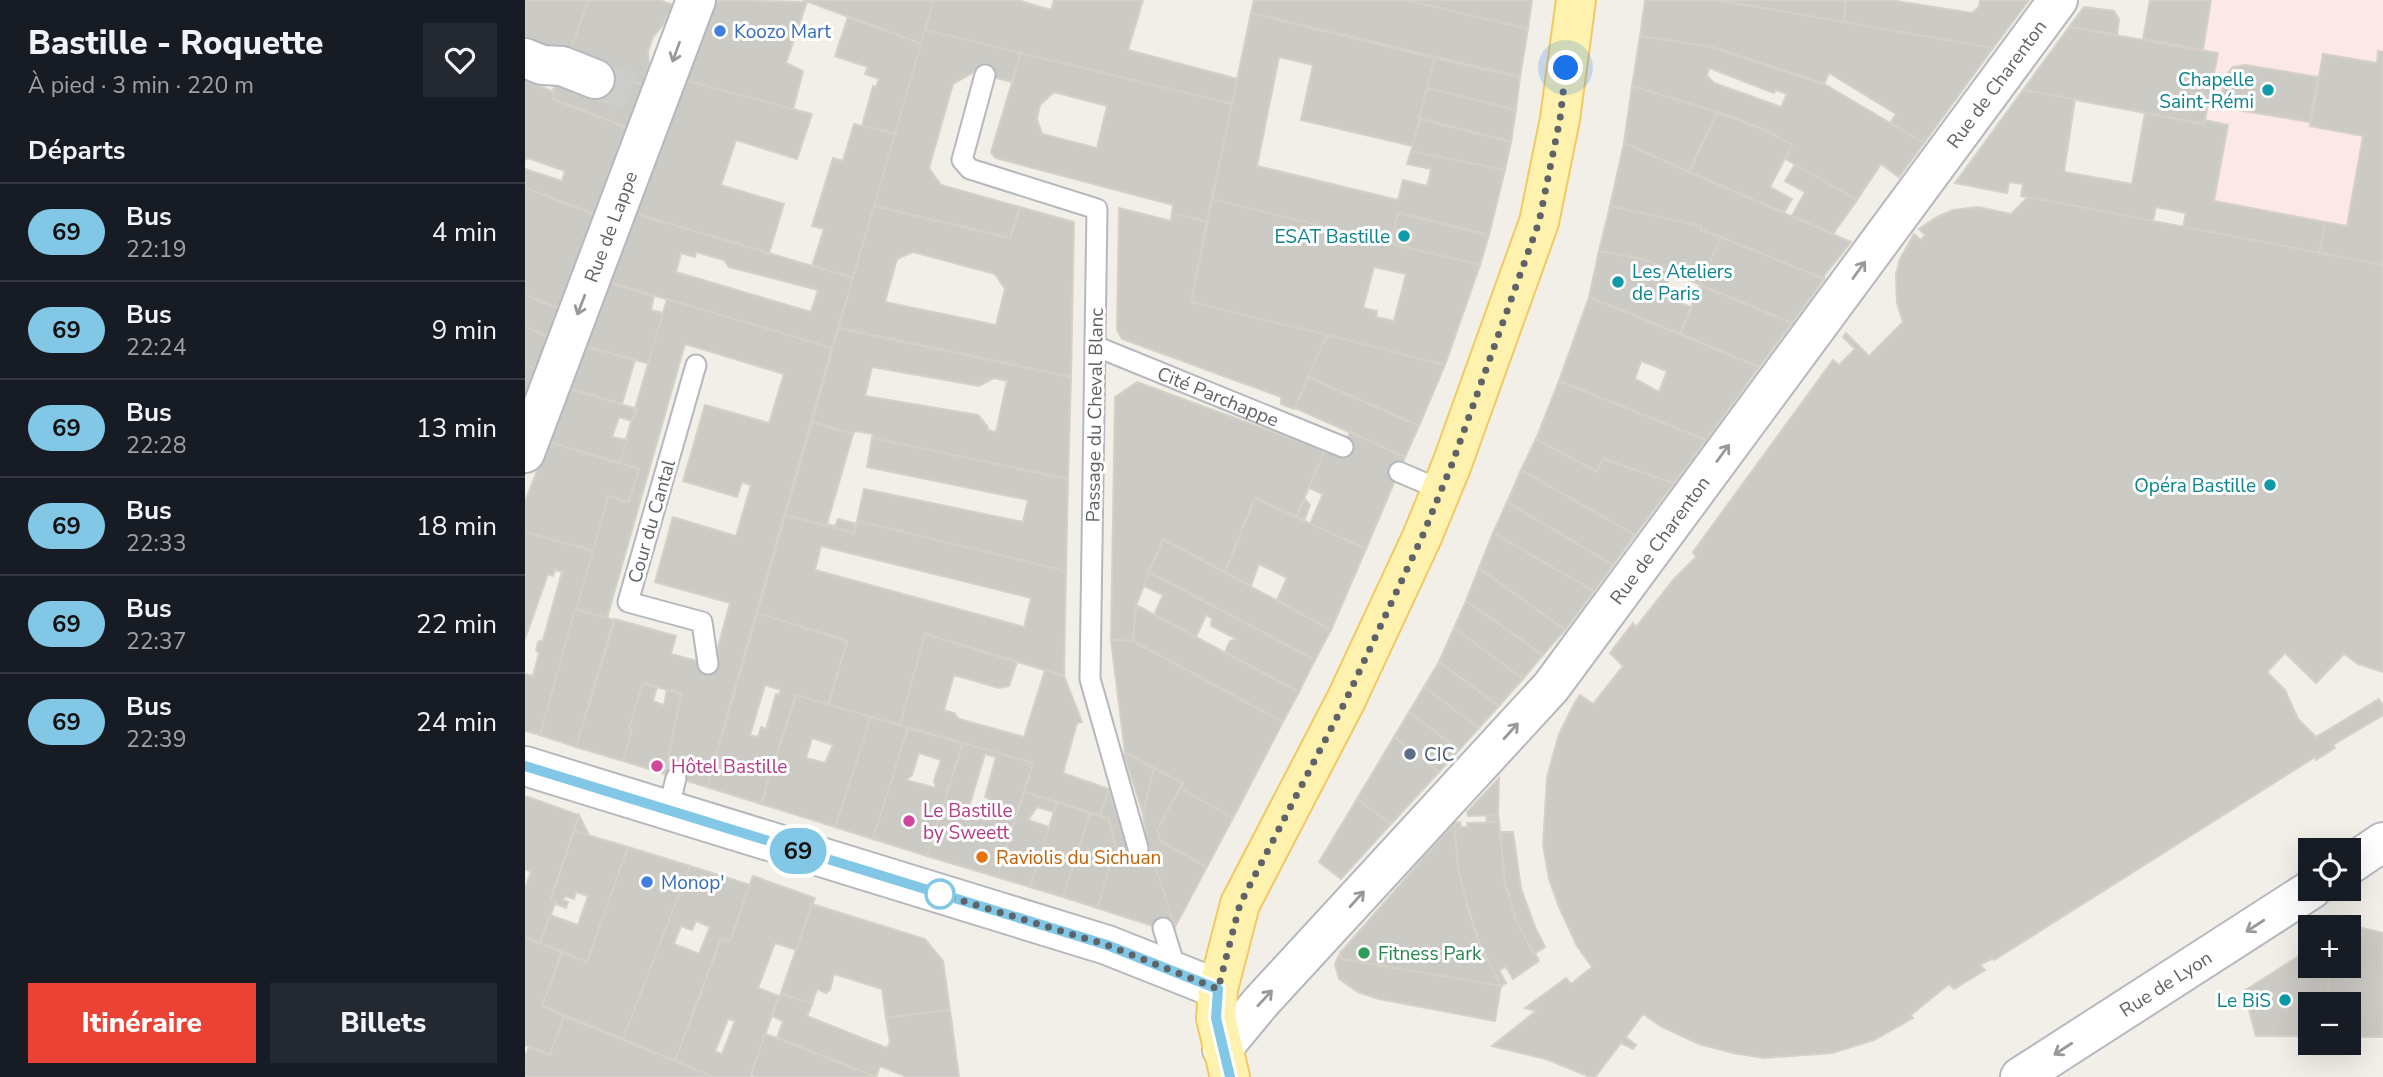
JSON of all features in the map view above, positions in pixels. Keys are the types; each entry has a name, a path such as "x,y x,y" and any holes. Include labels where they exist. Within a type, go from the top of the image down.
{"main road":[{"path":"1226,1063 1216,1018 1218,989 1240,904 1346,700 1441,490 1539,222 1560,119 1576,0"}],"street":[{"name":"Rue de Lappe","path":"525,453 649,101 696,0"},
{"name":"Rue de Charenton","path":"1226,1063 1261,1002 1551,687 2058,0"},
{"path":"534,61 562,66 595,79"},
{"path":"525,766 672,794 1107,945 1218,989"},
{"path":"2361,856 2383,842"},
{"name":"Rue de Lyon","path":"2020,1077 2298,898"}],"lane":[{"name":"Passage du Cheval Blanc","path":"985,75 962,160 970,169 1097,209 1090,679 1138,848"},
{"name":"Cité Parchappe","path":"1094,346 1343,447"},
{"name":"Cour du Cantal","path":"696,365 628,602 702,622 708,664"},
{"path":"1399,472 1441,490"},
{"path":"1163,928 1177,974"}],"shaded area":[{"path":"2211,0 2383,0 2383,265 2214,201 2227,125 2205,120 2218,53 2203,50"}],"building":[{"path":"525,0 589,0 568,56 525,37"},
{"path":"589,0 660,0 675,6 672,14 668,14 653,37 648,52 649,65 645,86 568,56"},
{"path":"713,0 807,2 786,63 803,71 793,110 683,80"},
{"path":"803,0 934,0 922,44"},
{"path":"934,0 1017,0 1051,10 1054,0 1143,0 1128,50 1238,79 1232,104 925,30"},
{"path":"1254,0 1407,0 1528,29 1520,77 1251,13"},
{"path":"1407,0 1532,0 1528,29"},
{"path":"1645,0 1718,0 1993,48 1924,143 1890,123 1896,114 1829,73 1824,84 1711,47 1640,36"},
{"path":"1718,0 1846,0 1844,22"},
{"path":"1846,0 1890,0 1972,13 1979,7 1980,0 2029,0 1993,48 1844,22"},
{"path":"2150,0 2211,0 2203,50 2143,39"},
{"path":"2084,7 2114,11 2119,19 2117,35 2069,27"},
{"path":"1251,13 1435,58 1413,146 1301,120 1313,65 1279,57 1257,166 1398,200 1403,180 1427,186 1431,169 1407,164 1411,151 1505,170 1489,235 1398,213 1391,243 1212,199"},
{"path":"848,17 922,44 895,134 862,126 873,86 876,87 879,79 865,74 868,67 835,56"},
{"path":"2069,27 2218,53 2204,124 2023,90"},
{"path":"925,30 1021,53 1012,82 974,72 953,84 929,168 941,185 1020,207 1010,238 874,206"},
{"path":"1640,36 1711,47 1824,84 1924,143 1899,177 1881,164 1857,200 1784,158 1792,145 1769,132 1733,117 1632,86","holes":["1709,68 1774,93 1776,90 1787,94 1781,107 1714,83 1707,76"]},
{"path":"2378,51 2383,52 2383,265 2319,253 2325,222 2347,226 2363,136 2310,126 2323,54 2377,63"},
{"path":"1021,53 1232,104 1207,222 1172,213 1173,205 995,158 991,152","holes":["1054,92 1107,106 1097,148 1042,134 1037,119 1040,105"]},
{"path":"1435,58 1520,77 1516,110 1427,88"},
{"name":"Chapelle Saint-Rémi","path":"2245,65 2318,77 2310,122 2238,110 2231,106 2222,94 2223,79 2233,67"},
{"path":"598,68 645,86 628,128 553,99 552,92 560,75"},
{"path":"525,80 554,92 553,99 628,128 596,215 525,188 525,169 562,181 565,171 528,158 525,160"},
{"path":"683,80 812,114 797,159 736,140 721,185 784,204 769,253 633,213"},
{"path":"1632,86 1717,112 1689,172 1624,143"},
{"path":"1427,88 1516,110 1511,142 1419,118"},
{"path":"2023,90 2075,99 2064,172 2132,184 2145,113 2204,124 2205,120 2228,125 2214,201 2325,222 2319,253 2183,227 2186,213 2156,207 2153,221 2021,196 2023,184 2009,182 2007,193 1955,183"},
{"path":"1717,112 1769,132 1792,145 1770,187 1792,199 1784,213 1689,172"},
{"path":"1420,119 1511,142 1505,170 1411,151"},
{"path":"854,124 895,134 853,278 812,266 824,229 812,226 833,158 843,161"},
{"path":"1624,143 1851,242 1824,279 1701,230 1701,226 1610,206"},
{"path":"1795,164 1857,200 1833,234 1792,216 1805,192 1785,181"},
{"path":"525,188 596,215 561,309 525,295"},
{"path":"2028,197 2383,265 2383,672 2358,664 2344,654 2316,683 2285,653 2267,672 2285,690 2298,719 2316,737 2379,699 2383,706 2383,715 2333,745 2335,748 2316,760 2315,757 1994,960 1993,958 1980,965 1985,970 1954,989 1949,984 1911,1015 1913,1018 1874,1040 1832,1053 1764,1058 1699,1044 1662,1027 1643,1014 1626,1037 1636,1045 1633,1049 1621,1043 1595,1077 1546,1059 1492,1046 1536,1011 1525,1008 1566,978 1571,984 1592,967 1577,946 1559,907 1549,879 1543,845 1547,777 1559,734 1574,704 1580,695 1593,704 1623,666 1610,653 1633,623 1636,627 1674,579 1696,557 1693,552 1833,360 1839,365 1855,349 1843,337 1846,333 1869,356 1903,322 1897,303 1896,274 1900,259 1914,234 1921,240 1925,235 1919,229 1953,210 1978,207 2011,214"},
{"path":"1212,199 1480,265 1445,365 1191,302","holes":["1374,267 1406,274 1394,321 1376,317 1377,311 1363,308"]},
{"path":"874,206 1010,238 1020,207 1074,222 1071,377 838,328","holes":["913,252 995,274 1005,289 996,325 885,302 897,259"]},
{"path":"1610,206 1701,226 1701,230 1721,237 1700,285 1646,260 1599,251"},
{"path":"1119,208 1171,221 1172,213 1207,222 1191,302 1327,335 1294,409 1281,404 1281,397 1122,339 1117,330"},
{"path":"633,213 853,278 832,348 608,282","holes":["696,252 724,260 729,267 818,290 811,312 676,272 681,253 695,257"]},
{"path":"1398,213 1489,235 1480,265 1405,247 1407,238 1413,240 1415,234 1394,229"},
{"name":"ESAT Bastille","path":"1394,229 1415,234 1413,240 1407,238 1405,247 1391,243"},
{"path":"1721,237 1824,279 1792,323 1700,285"},
{"path":"1599,251 1646,260 1671,272 1664,297 1691,307 1680,334 1589,297"},
{"path":"608,282 654,296 651,310 663,313 650,364 584,346"},
{"path":"1700,285 1792,323 1759,367 1680,334"},
{"path":"525,295 561,309 551,337 525,327"},
{"path":"1589,297 1759,367 1706,440 1559,381","holes":["1641,361 1667,371 1659,392 1635,379"]},
{"path":"667,299 832,348 707,787 665,774 681,694 643,683 629,729 632,730 623,761 576,747 615,619 676,636 671,654 713,665 730,603 655,582 673,517 736,536 751,485 742,482 737,497 683,481 705,405 769,423 784,374 685,344 607,618 575,609 608,496 628,502 639,469 619,463"},
{"path":"525,327 551,337 538,370 525,365"},
{"path":"838,328 1071,377 1068,479 872,438 873,434 855,431 853,434 812,422","holes":["872,367 979,386 994,378 1007,381 996,432 987,430 988,427 978,415 865,396"]},
{"path":"1327,335 1445,365 1419,426 1308,377"},
{"path":"584,346 635,360 622,404 567,388"},
{"path":"525,365 538,370 525,404"},
{"path":"1308,377 1419,426 1405,457 1295,408"},
{"path":"1559,381 1706,440 1674,483 1603,459 1597,472 1536,439"},
{"path":"1137,382 1325,451 1296,517 1255,498 1225,572 1163,539 1136,605 1133,641 1111,640 1115,397"},
{"path":"567,388 637,409 632,421 619,417 612,437 627,440 619,463 548,442"},
{"path":"812,422 853,434 827,524 835,526 838,519 857,524 854,533 785,515"},
{"path":"1350,432 1405,457 1366,549 1310,524 1323,494 1309,488 1325,451 1339,456"},
{"path":"872,438 1068,479 1066,571 857,521 864,489 1023,522 1028,500 867,467"},
{"path":"1536,439 1597,472 1603,459 1674,483 1635,535 1521,470"},
{"path":"548,442 639,469 628,502 608,496 593,551 525,532 525,502"},
{"path":"1521,470 1635,535 1613,565 1507,502"},
{"path":"1255,498 1366,549 1331,630 1277,600 1287,578 1259,564 1251,586 1225,572"},
{"path":"1305,499 1310,505 1304,521 1296,517"},
{"path":"1507,502 1613,565 1594,591 1493,533"},
{"path":"785,515 854,533 857,521 1066,571 1064,676 925,634 900,725 828,705 847,641 757,613","holes":["821,546 1031,598 1024,627 815,570"]},
{"path":"525,532 593,551 540,735 525,731 525,674 533,676 539,653 536,650 538,642 543,640 562,572 555,570 553,576 548,574 525,639"},
{"path":"1493,533 1594,591 1565,630 1479,568"},
{"path":"1163,539 1331,630 1315,660 1149,572"},
{"path":"1479,568 1565,630 1543,655 1466,601"},
{"path":"1149,572 1315,660 1299,692 1225,652 1230,641 1237,639 1211,626 1212,618 1206,615 1196,637 1154,615 1163,595 1144,586"},
{"path":"1466,601 1543,655 1523,679 1454,628"},
{"path":"1136,605 1299,692 1283,722 1133,641"},
{"path":"575,609 614,620 576,747 540,735"},
{"path":"757,613 847,641 828,705 796,695 761,804 707,787","holes":["765,685 781,690 779,695 776,694 766,729 761,727 758,737 750,735"]},
{"path":"1454,628 1523,679 1499,706 1439,662"},
{"path":"925,634 1017,662 1009,686 999,688 954,675 944,710 954,713 959,719 1024,737 1045,670 1064,676 1082,722 1077,723 1063,773 1109,789 1100,816 1024,792 1033,763 900,725"},
{"path":"1111,640 1133,641 1283,722 1233,818 1180,788 1183,783 1125,753"},
{"path":"1439,662 1499,706 1479,728 1424,687"},
{"path":"643,683 657,687 653,701 664,705 667,690 681,694 665,774 623,761 632,730 629,729"},
{"path":"1424,687 1479,728 1459,750 1409,712"},
{"path":"796,695 871,717 835,827 761,804","holes":["812,738 833,745 825,763 806,758"]},
{"path":"1409,712 1459,750 1439,772 1394,737"},
{"path":"871,717 908,728 873,839 835,827"},
{"path":"908,728 963,743 927,856 873,839","holes":["919,753 941,760 934,781 936,788 906,780 912,775"]},
{"path":"1394,737 1439,772 1391,824 1357,799"},
{"path":"963,743 1033,763 997,877 927,856","holes":["985,754 996,757 985,797 989,798 986,808 991,810 989,816 968,810"]},
{"path":"1124,754 1154,768 1143,814"},
{"path":"1154,768 1183,783 1157,830 1160,841 1207,867 1175,927 1148,845 1143,814"},
{"path":"1499,778 1498,815 1468,816 1467,812"},
{"path":"1180,788 1233,818 1207,867 1160,841 1157,830"},
{"path":"1109,790 1129,851 1148,845 1175,927 1172,932 1097,908 1116,848 1109,819 1100,816"},
{"path":"1024,792 1057,802 1054,812 1037,807 1028,820 1049,827 1030,887 997,877"},
{"path":"525,796 579,815 551,899 556,901 540,943 525,937 525,888 531,872 525,869"},
{"path":"1357,799 1391,824 1341,879 1319,862"},
{"path":"1057,802 1090,813 1063,897 1030,887"},
{"path":"1090,813 1109,819 1116,848 1097,908 1063,897"},
{"path":"579,815 589,835 574,831"},
{"path":"1486,815 1498,815 1499,822 1487,822"},
{"path":"1460,822 1461,827 1468,827 1467,823 1499,822 1505,883 1517,922 1539,961 1513,979 1506,967 1499,970 1506,983 1501,986 1479,943 1463,890 1458,869 1454,823"},
{"path":"1454,823 1458,869 1469,912 1479,943 1501,986 1341,959 1340,953"},
{"path":"574,831 628,847 587,962 540,943 550,915 578,925 588,896 576,892 574,899 565,896 563,900 568,902 566,908 555,904 556,901 551,899"},
{"path":"1500,832 1513,832 1521,888 1545,947 1534,954 1517,922 1505,883"},
{"path":"628,847 690,866 623,1039 542,1006 562,952 587,962"},
{"path":"690,866 750,885 730,941 721,939 675,1061 623,1039","holes":["696,921 710,927 699,954 674,944 681,926 692,930"]},
{"path":"753,876 815,898 796,950 775,943 758,988 779,996 750,1077 714,1077 675,1061 721,939 730,941","holes":["728,1019 735,1021 722,1054 715,1051"]},
{"path":"812,904 925,939 943,961 950,1010 886,1018 882,989 834,974 830,990 826,993 817,989 812,1004 781,993"},
{"path":"2361,928 2383,933 2383,1037 2361,1037 2361,992 2328,992 2329,978 2361,978"},
{"path":"525,937 562,952 542,1006 564,1016 550,1055 525,1045"},
{"path":"1340,953 1341,959 1501,986 1495,1021 1379,999 1358,992 1339,979 1335,964"},
{"path":"2298,957 2298,978 2329,978 2328,992 2298,992 2298,1036 2256,1036 2244,991"},
{"path":"781,993 812,1004 807,1016 887,1048 890,1042 886,1018 950,1010 959,1077 907,1077 880,1066 876,1077 777,1038 783,1021 772,1016"},
{"path":"564,1016 714,1077 525,1077 525,1057 529,1047 550,1055"},
{"path":"765,1034 777,1038 876,1077 751,1075"}],"tunnel":[{"path":"595,79 640,97"}],"bus line":[{"name":"69","path":"525,766 1107,945 1218,989 1216,1018 1230,1077"}],"place":[{"name":"Koozo Mart","path":"720,31"},
{"name":"Chapelle Saint-Rémi","path":"2268,90"},
{"name":"ESAT Bastille","path":"1404,236"},
{"name":"Les Ateliers de Paris","path":"1618,282"},
{"name":"Opéra Bastille","path":"2270,485"},
{"name":"CIC","path":"1410,754"},
{"name":"Hôtel Bastille","path":"657,766"},
{"name":"Le Bastille by Sweett","path":"909,821"},
{"name":"Raviolis du Sichuan","path":"982,857"},
{"name":"Monop'","path":"647,882"},
{"name":"Fitness Park","path":"1364,953"},
{"name":"Le BiS","path":"2285,1000"}],"route":[{"path":"940,894 1107,945 1218,989 1240,904 1346,700 1422,537 1452,464 1539,222 1560,119 1566,68"}]}
